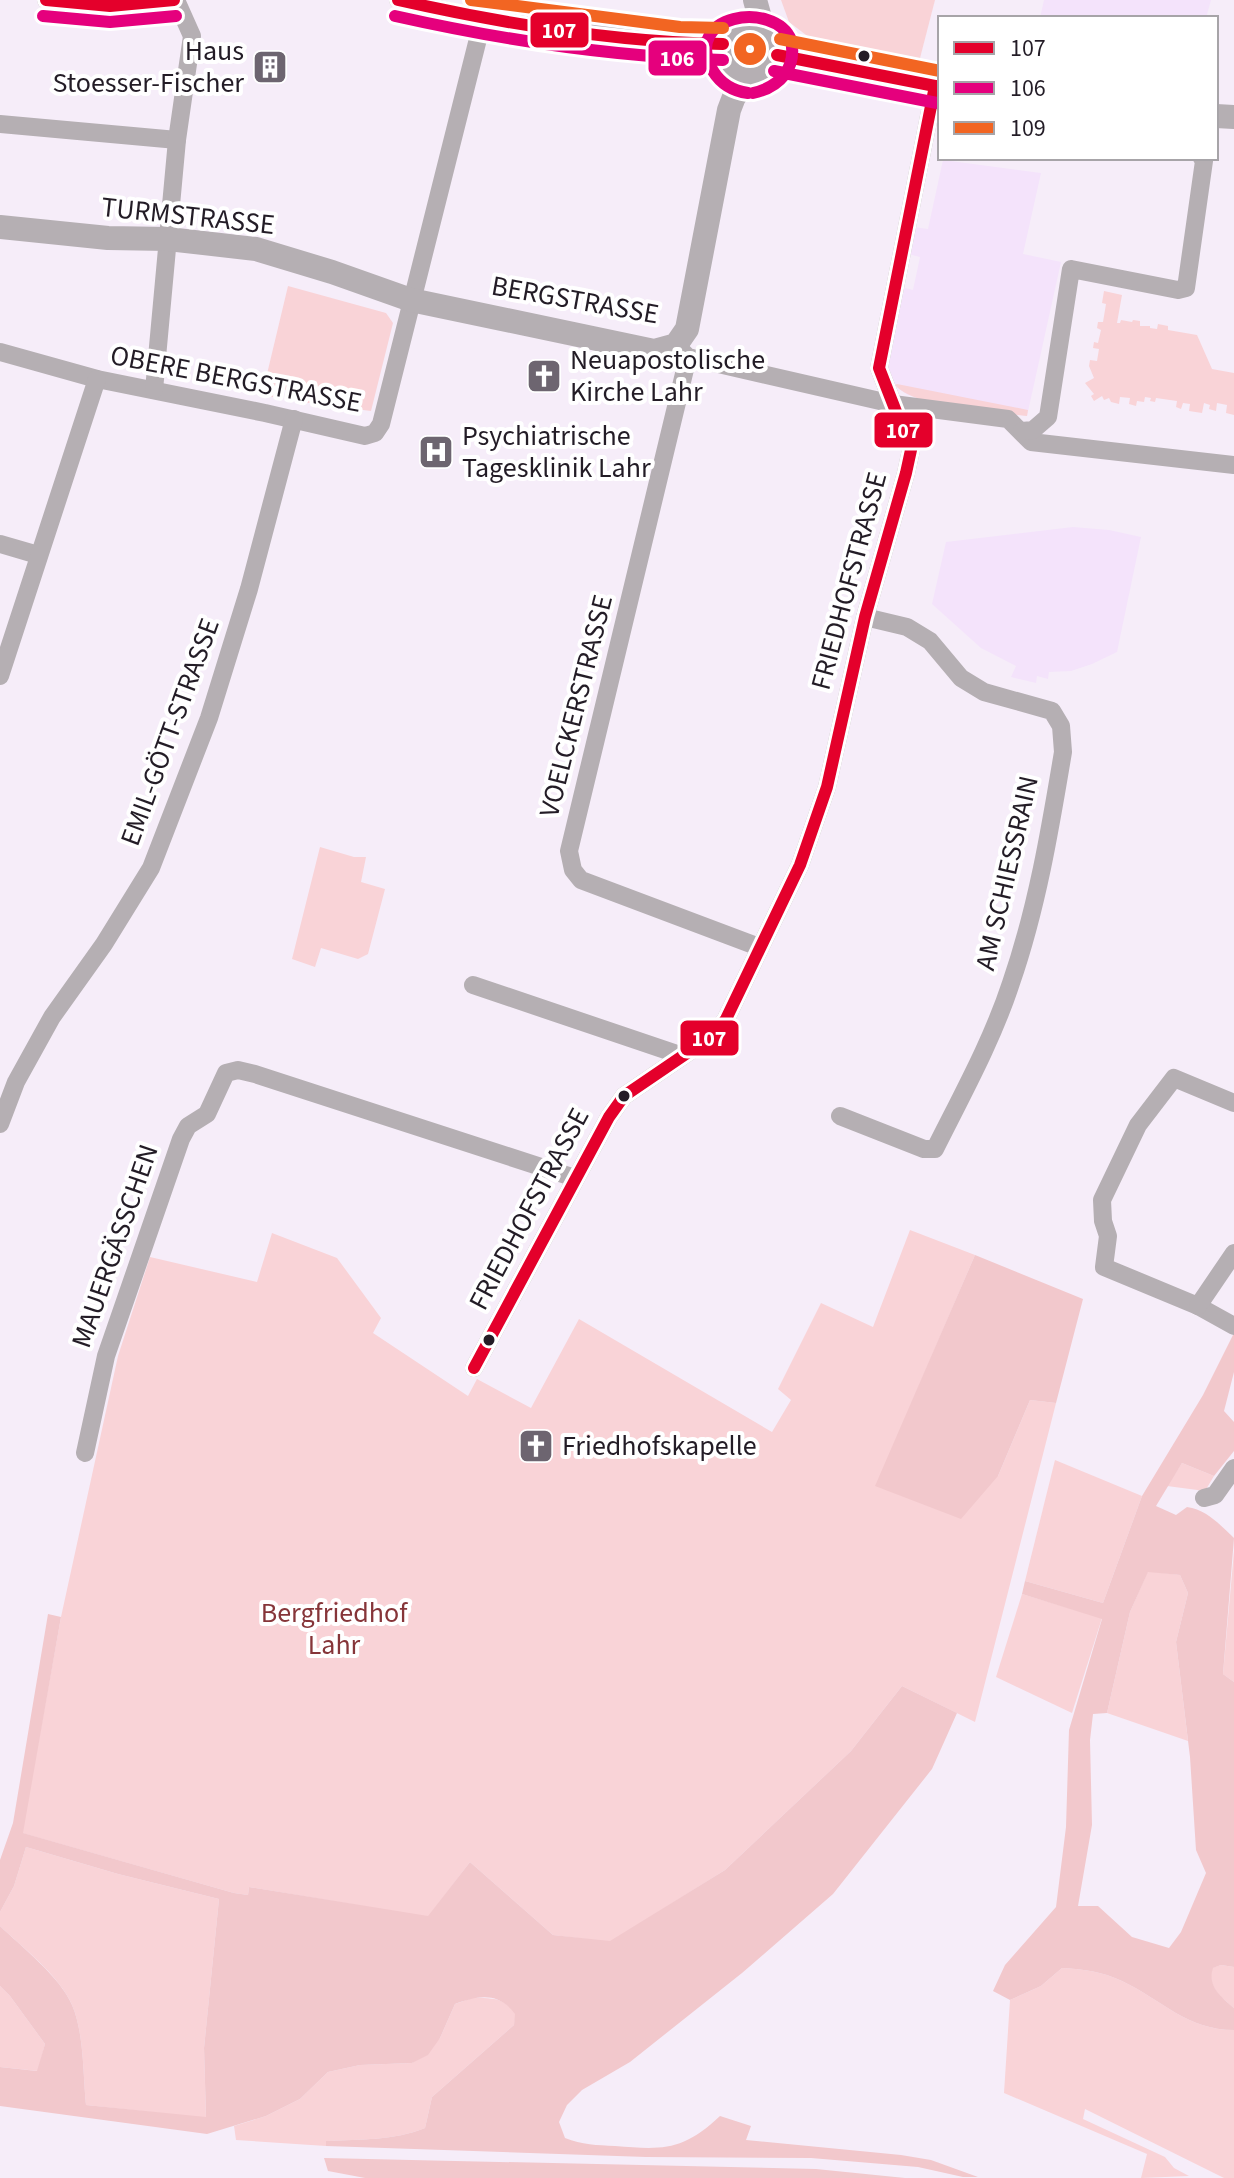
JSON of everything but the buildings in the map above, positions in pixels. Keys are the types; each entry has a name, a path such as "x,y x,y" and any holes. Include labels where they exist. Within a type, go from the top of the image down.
{"street":[{"path":"46,0 133,7 175,0 192,36 177,140 154,390"},
{"path":"398,0 483,19 679,43 723,44"},
{"path":"750,24 753,0"},
{"path":"411,300 483,19"},
{"path":"750,24 775,37 777,55 764,73 742,74 724,59 723,44 732,29 750,24"},
{"path":"777,55 938,86"},
{"path":"682,351 729,110 742,74"},
{"name":"FRIEDHOFSTRASSE","path":"474,1368 609,1117 624,1096 715,1034 726,1019 800,865 827,787 865,617 911,450 879,368 893,285 938,86"},
{"path":"0,124 177,140"},
{"path":"1022,431 1033,430 1048,417 1071,269 1178,290 1186,288 1203,160"},
{"name":"TURMSTRASSE","path":"0,227 108,238 168,239 256,249 411,300"},
{"name":"BERGSTRASSE","path":"411,300 654,351 682,351 893,404 1008,419 1031,442 1234,465"},
{"name":"OBERE BERGSTRASSE","path":"0,352 97,379 365,436 375,433 381,424 411,300"},
{"name":"VOELCKERSTRASSE","path":"682,351 569,851 573,870 581,880 759,947"},
{"path":"0,676 97,379"},
{"name":"EMIL-GÖTT-STRASSE","path":"0,1124 16,1082 52,1017 104,944 151,868 163,841 209,718 249,589 294,419"},
{"path":"0,544 38,555"},
{"name":"AM SCHIESSRAIN","path":"840,1116 924,1149 935,1149 976,1067 1010,987 1031,919 1063,752 1061,726 1052,711 984,692 961,678 930,641 907,627 865,617"},
{"path":"473,985 680,1055"},
{"name":"MAUERGÄSSCHEN","path":"85,1453 106,1356 181,1139 188,1126 207,1114 226,1073 238,1070 255,1074 575,1178"},
{"path":"1234,1103 1174,1078 1138,1125 1102,1200 1103,1221 1108,1236 1104,1267 1198,1306 1234,1326"},
{"path":"1198,1306 1234,1253"},
{"path":"1204,1498 1215,1495 1234,1468"}],"shaded area":[{"path":"1044,0 1211,0 1207,16 1040,16"},
{"path":"943,160 1041,173 1023,254 1061,262 1027,416 908,395 889,377 886,365 901,287 913,290 920,257 908,254 914,227 928,229"},
{"path":"1073,527 1141,537 1117,652 1071,671 1049,672 1048,679 1037,676 1036,683 1011,677 1016,666 981,648 932,604 946,542"},
{"path":"975,1255 1083,1299 1056,1403 1030,1400 998,1476 961,1519 875,1486"},
{"path":"1234,1333 1234,1372 1224,1411 1234,1422 1234,1451 1214,1476 1182,1463 1156,1506 1176,1515 1187,1507 1201,1511 1234,1538 1223,1674 1234,1682 1234,1967 1221,1965 1213,1968 1212,1980 1216,1991 1234,2008 1234,2030 1217,2029 1188,2020 1122,1981 1086,1970 1062,1968 1041,1986 1010,2000 993,1991 1005,1965 1056,1907 1066,1827 1069,1730 1102,1619 1022,1594 1025,1581 1103,1603 1142,1496 1203,1395","holes":["1148,1572 1180,1575 1188,1593 1176,1642 1190,1757 1196,1850 1206,1873 1181,1932 1169,1948 1132,1937 1098,1906 1078,1906 1092,1825 1090,1740 1093,1714 1107,1713 1130,1612"]},
{"path":"48,1614 61,1617 23,1833 234,1893 248,1895 249,1887 428,1916 470,1862 553,1935 610,1941 725,1870 851,1751 902,1686 957,1713 932,1769 833,1894 742,1973 630,2062 582,2090 567,2105 559,2122 565,2138 577,2142 660,2147 672,2146 695,2136 720,2116 751,2126 746,2140 901,2155 931,2160 978,2177 963,2177 918,2167 811,2158 646,2157 326,2146 326,2141 389,2137 425,2128 432,2097 514,2025 515,2014 509,2007 488,1997 455,2004 440,2038 428,2055 412,2063 360,2065 328,2072 300,2099 266,2116 207,2134 0,2106 0,2067 37,2071 45,2044 0,1986 0,1926 50,1973 72,2005 81,2041 86,2105 206,2117 204,2048 219,1899 26,1847 14,1886 0,1912 0,1860 13,1823"},
{"path":"324,2158 816,2169 905,2178 365,2178 328,2171"}],"green space":[{"path":"781,0 935,0 919,62 814,41 789,22"},
{"path":"288,286 386,313 393,323 371,411 286,400 287,390 275,388 273,397 262,395"},
{"path":"1104,291 1122,295 1117,323 1121,320 1140,321 1140,326 1157,329 1158,324 1168,326 1168,330 1197,335 1212,369 1234,373 1234,415 1226,413 1227,405 1217,403 1216,411 1204,403 1202,413 1189,411 1190,404 1183,403 1181,409 1176,407 1177,401 1156,398 1155,402 1145,397 1144,402 1137,401 1136,406 1129,404 1130,398 1120,397 1119,404 1111,402 1109,398 1104,400 1102,396 1094,401 1091,396 1094,394 1085,383 1094,378 1089,366 1090,360 1097,361 1099,349 1093,348 1094,342 1098,343 1101,330 1097,328 1098,322 1103,322 1106,304 1102,303"},
{"path":"897,384 1028,410 1027,416 937,404 905,393"},
{"path":"320,847 354,857 366,857 361,882 385,889 368,954 358,959 321,948 315,967 292,959"},
{"name":"Bergfriedhof Lahr","path":"910,1230 975,1255 876,1486 998,1476 1030,1400 1056,1403 975,1722 902,1686 851,1751 725,1870 610,1942 553,1935 470,1862 428,1917 249,1887 248,1895 234,1893 22,1833 61,1617 118,1356 150,1257 257,1282 272,1233 337,1258 381,1318 373,1333 468,1396 477,1379 531,1408 579,1319 772,1432 791,1400 778,1389 821,1303 873,1327"},
{"path":"1055,1460 1142,1496 1103,1603 1025,1581"},
{"path":"1182,1463 1214,1476 1205,1491 1167,1486"},
{"path":"1234,1551 1234,1682 1223,1674"},
{"path":"1148,1571 1180,1575 1188,1593 1176,1642 1188,1741 1107,1713 1130,1612"},
{"path":"1022,1594 1102,1618 1072,1713 996,1677"},
{"path":"26,1847 219,1899 204,2048 206,2118 86,2105 81,2041 72,2005 50,1973 0,1926 0,1912 14,1886"},
{"path":"1221,1965 1234,1967 1234,2008 1216,1991 1212,1981 1212,1968"},
{"path":"1062,1968 1108,1975 1188,2020 1217,2029 1234,2030 1234,2178 1224,2178 1085,2109 1083,2119 1165,2157 1174,2168 1189,2176 1141,2178 1147,2154 1004,2093 1010,2000 1041,1986"},
{"path":"0,1986 45,2044 38,2071 0,2067"},
{"path":"472,1998 507,2004 516,2014 514,2025 432,2097 425,2128 389,2137 327,2141 326,2146 236,2140 234,2126 266,2116 300,2099 328,2072 360,2065 412,2063 440,2038 455,2004"}],"transit line":[{"name":"107","path":"46,0 110,6 174,0"},
{"name":"107","path":"398,0 559,30 641,40 723,44"},
{"name":"109","path":"471,0 680,27 723,28"},
{"name":"106","path":"43,16 110,22 176,16"},
{"name":"106","path":"395,16 558,46 723,60"},
{"name":"106","path":"748,93 732,89 720,80 706,52 709,36 719,26 734,19 751,17 767,20 782,28 791,40 792,50 784,75 771,86 753,93"},
{"name":"109","path":"746,39 754,39 760,49 754,59 746,59 740,53 740,45 746,39"},
{"name":"109","path":"780,39 938,71"},
{"name":"107","path":"777,55 938,87"},
{"name":"106","path":"774,71 937,103"},
{"name":"107","path":"474,1368 609,1117 624,1096 715,1034 726,1019 800,865 827,787 865,617 911,450 879,368 935,86"}],"place":[{"name":"Haus Stoesser-Fischer","path":"270,67"},
{"name":"Neuapostolische Kirche Lahr","path":"544,376"},
{"name":"Psychiatrische Tagesklinik Lahr","path":"436,452"},
{"name":"Friedhofskapelle","path":"536,1446"}]}
